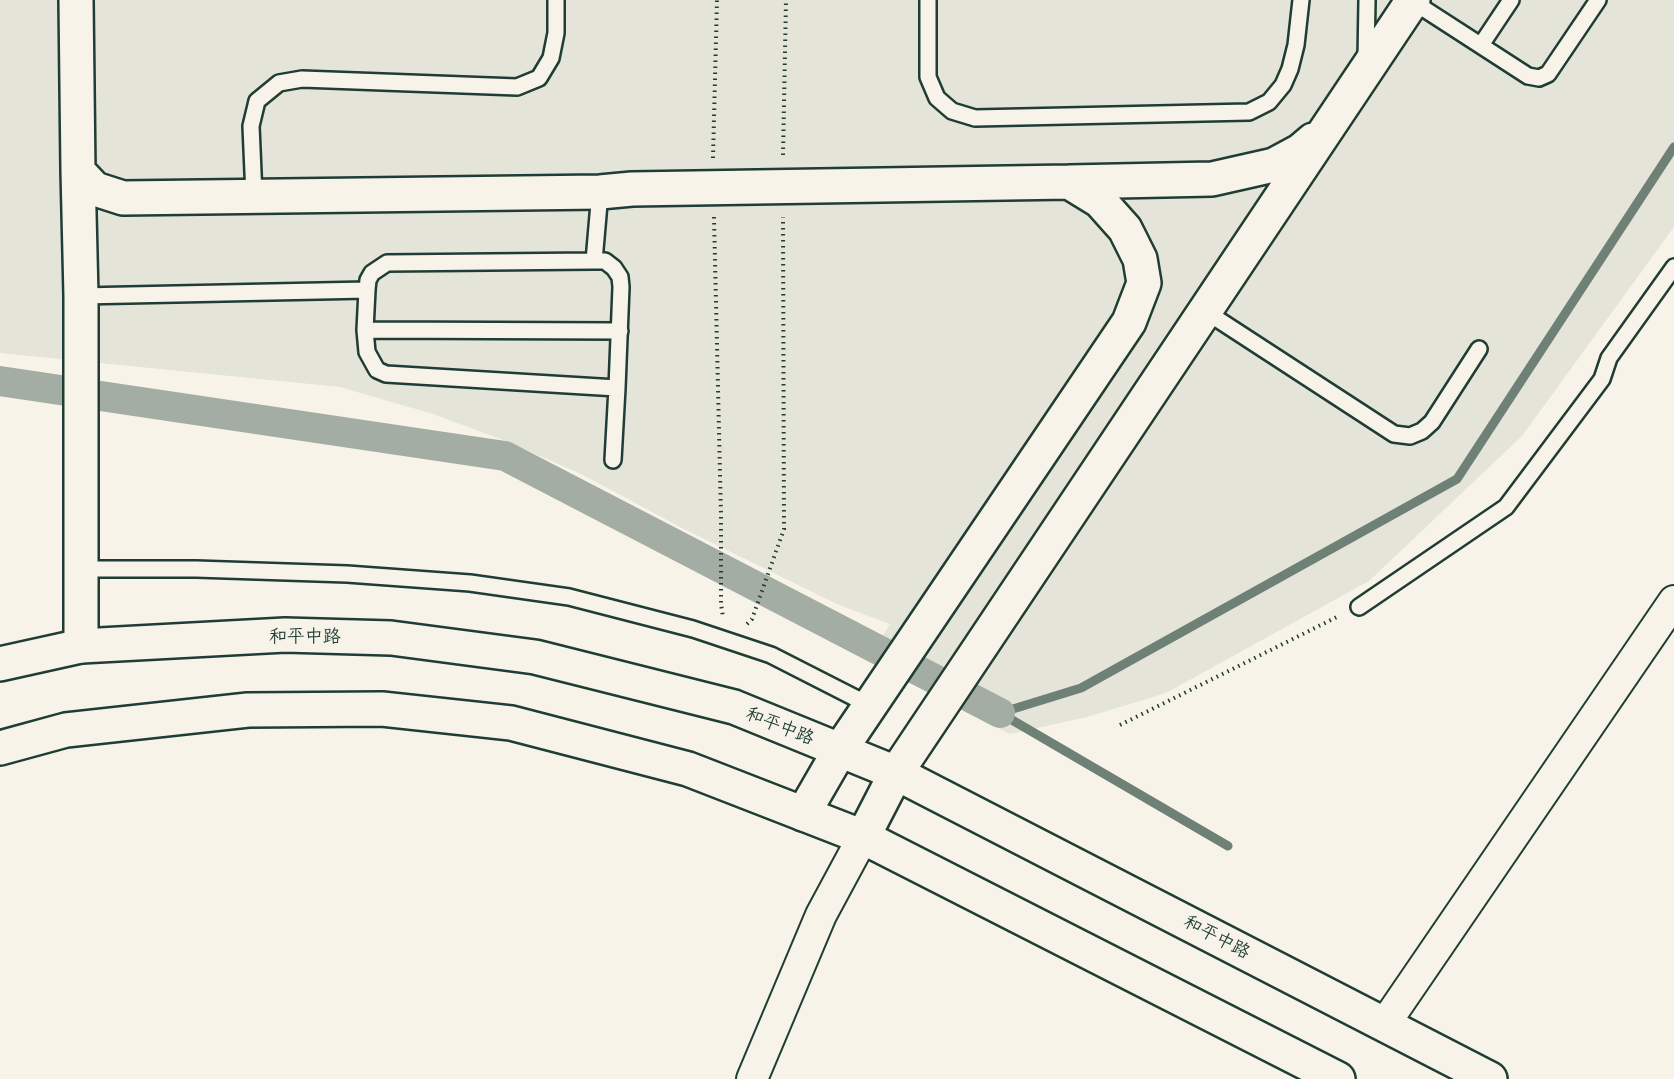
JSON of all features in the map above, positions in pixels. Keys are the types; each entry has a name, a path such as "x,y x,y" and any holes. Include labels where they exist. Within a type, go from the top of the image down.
{"main road":[{"path":"76,0 82,329 81,646"},
{"path":"863,837 896,773 917,741 1413,0"},
{"path":"78,171 94,189 123,198 600,192 1212,179 1274,165 1300,151 1326,130"},
{"path":"803,814 840,750 1129,322 1144,284 1140,258 1125,229 1100,201 1069,182"},
{"name":"和平中路","path":"0,664 81,646 285,635 391,638 535,657 734,708 896,773 1490,1079"},
{"path":"0,748 66,730 248,710 382,709 511,723 688,769 863,837 1338,1079"}],"street":[{"path":"1384,1025 1674,601"},
{"path":"752,1079 820,915 863,837"}],"lane":[{"path":"254,196 251,126 257,101 279,83 302,79 518,87 539,78 551,58 556,33 556,0"},
{"path":"928,0 928,77 937,98 952,111 975,118 1249,112 1269,102 1283,85 1296,45 1301,0"},
{"path":"1366,0 1366,71"},
{"path":"1413,0 1528,76 1539,78 1548,75 1598,0"},
{"path":"1481,45 1511,0"},
{"path":"594,261 600,192"},
{"path":"613,460 617,388 620,331 620,277 605,261 387,263 372,273 368,280 365,330 370,361 377,370 386,374 617,388"},
{"path":"1359,606 1506,507 1602,380 1609,358 1674,267"},
{"path":"81,296 367,290"},
{"path":"1205,311 1394,434 1410,436 1422,431 1432,422 1479,349"},
{"path":"365,330 620,331"},
{"path":"80,569 196,569 347,574 471,583 569,597 693,629 771,655 871,706"}],"path":[{"path":"717,0 713,188 721,604"},
{"path":"752,619 784,529 783,187 786,0"},
{"path":"1120,725 1359,606"}],"shaded area":[{"path":"0,0 1674,0 1674,227 1522,436 1369,581 1166,693 1087,717 1010,734 867,661 890,624 839,605 682,528 581,474 506,441 433,414 340,387 0,353"}],"waterway":[{"path":"1000,713 1081,688 1457,479 1674,147"},
{"path":"0,381 505,456 1000,713"},
{"path":"1000,713 1228,846"}]}
